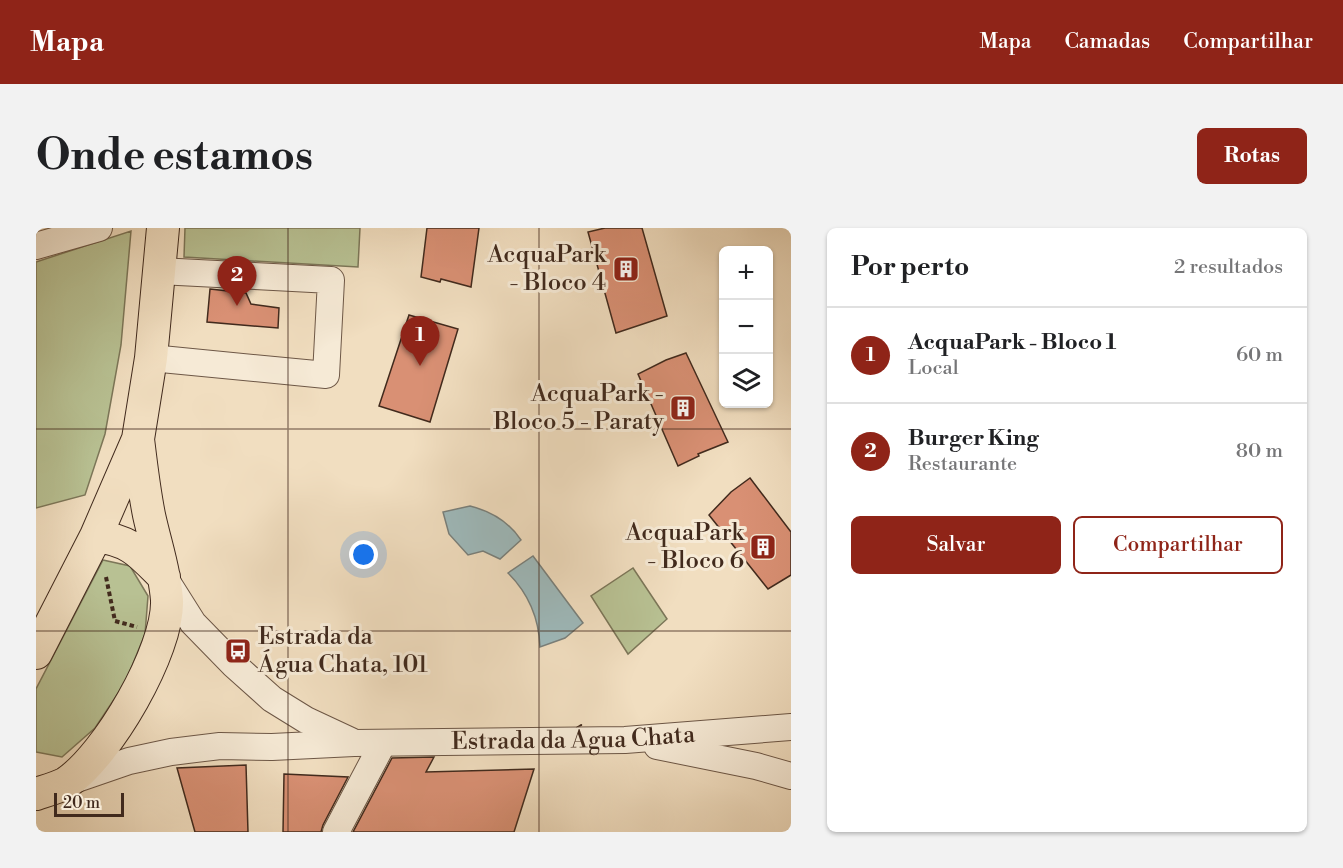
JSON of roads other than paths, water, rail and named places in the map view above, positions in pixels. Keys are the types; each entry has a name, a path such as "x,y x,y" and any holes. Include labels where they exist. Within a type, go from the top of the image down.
{"main road":[{"path":"36,653 106,538 138,439 151,358 163,228"},
{"path":"36,794 65,783 102,748 149,669 163,634 167,602 164,577 149,514 138,439"},
{"path":"106,538 136,549 164,577"},
{"path":"36,773 65,783"}],"street":[{"path":"36,246 99,228"},
{"path":"151,358 326,375 331,280 159,271"},
{"name":"Estrada da Água Chata","path":"164,577 193,623 233,664 272,699 306,720 354,743"},
{"name":"Estrada da Água Chata","path":"65,783 129,761 171,752 220,746 625,740 791,727"},
{"path":"625,740 756,766 791,776"},
{"path":"336,832 383,743"}],"water":[{"path":"470,506 498,518 521,540 500,559 483,551 468,555 449,534 443,512"},
{"path":"533,556 583,623 565,638 540,647 538,626 532,607 522,589 508,573"}],"place":[{"name":"AcquaPark - Bloco 4","path":"626,269"},
{"name":"Burger King","path":"237,306"},
{"name":"AcquaPark - Bloco 1","path":"420,366"},
{"name":"AcquaPark - Bloco 5 - Paraty","path":"683,408"},
{"name":"AcquaPark - Bloco 6","path":"763,547"},
{"name":"Estrada da Água Chata, 101","path":"238,651"}]}
